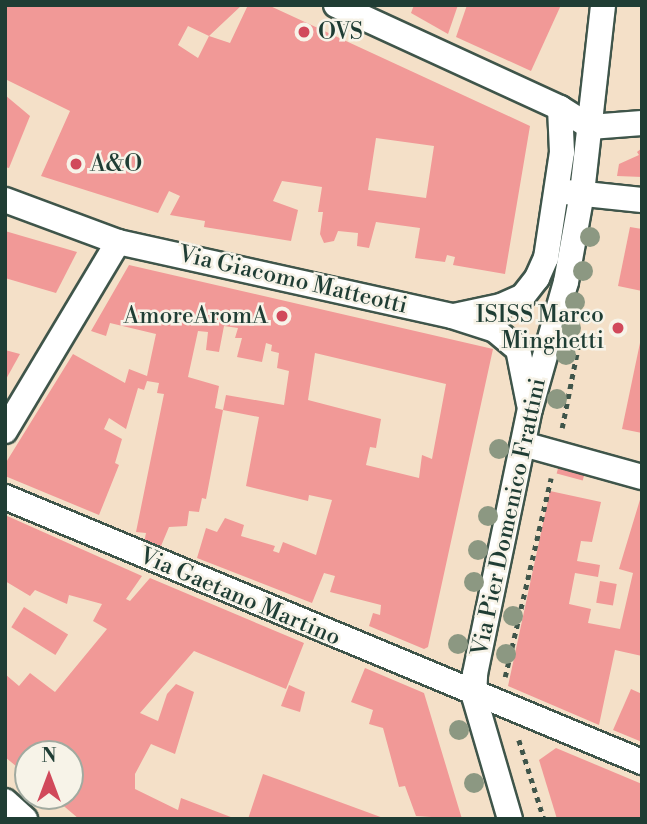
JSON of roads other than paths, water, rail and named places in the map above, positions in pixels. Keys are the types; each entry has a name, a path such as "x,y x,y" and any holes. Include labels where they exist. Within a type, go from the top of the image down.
{"street":[{"path":"336,5 560,108 590,127 642,124"},
{"name":"Via Pier Domenico Frattini","path":"510,819 474,696 480,638 530,408 566,282 582,193 603,5"},
{"path":"452,316 501,306 523,296 546,258 562,152 560,108"},
{"path":"556,192 642,200"},
{"name":"Via Giacomo Matteotti","path":"5,200 118,242 452,316 495,330 518,349 530,408"},
{"path":"5,431 118,242"},
{"path":"523,444 642,477"},
{"name":"Via Gaetano Martino","path":"5,497 474,696 642,762"},
{"path":"5,801 25,819"}],"place":[{"name":"OVS","path":"304,32"},
{"name":"A&O","path":"76,164"},
{"name":"AmoreAromA","path":"282,316"},
{"name":"ISISS Marco Minghetti","path":"618,328"}]}
